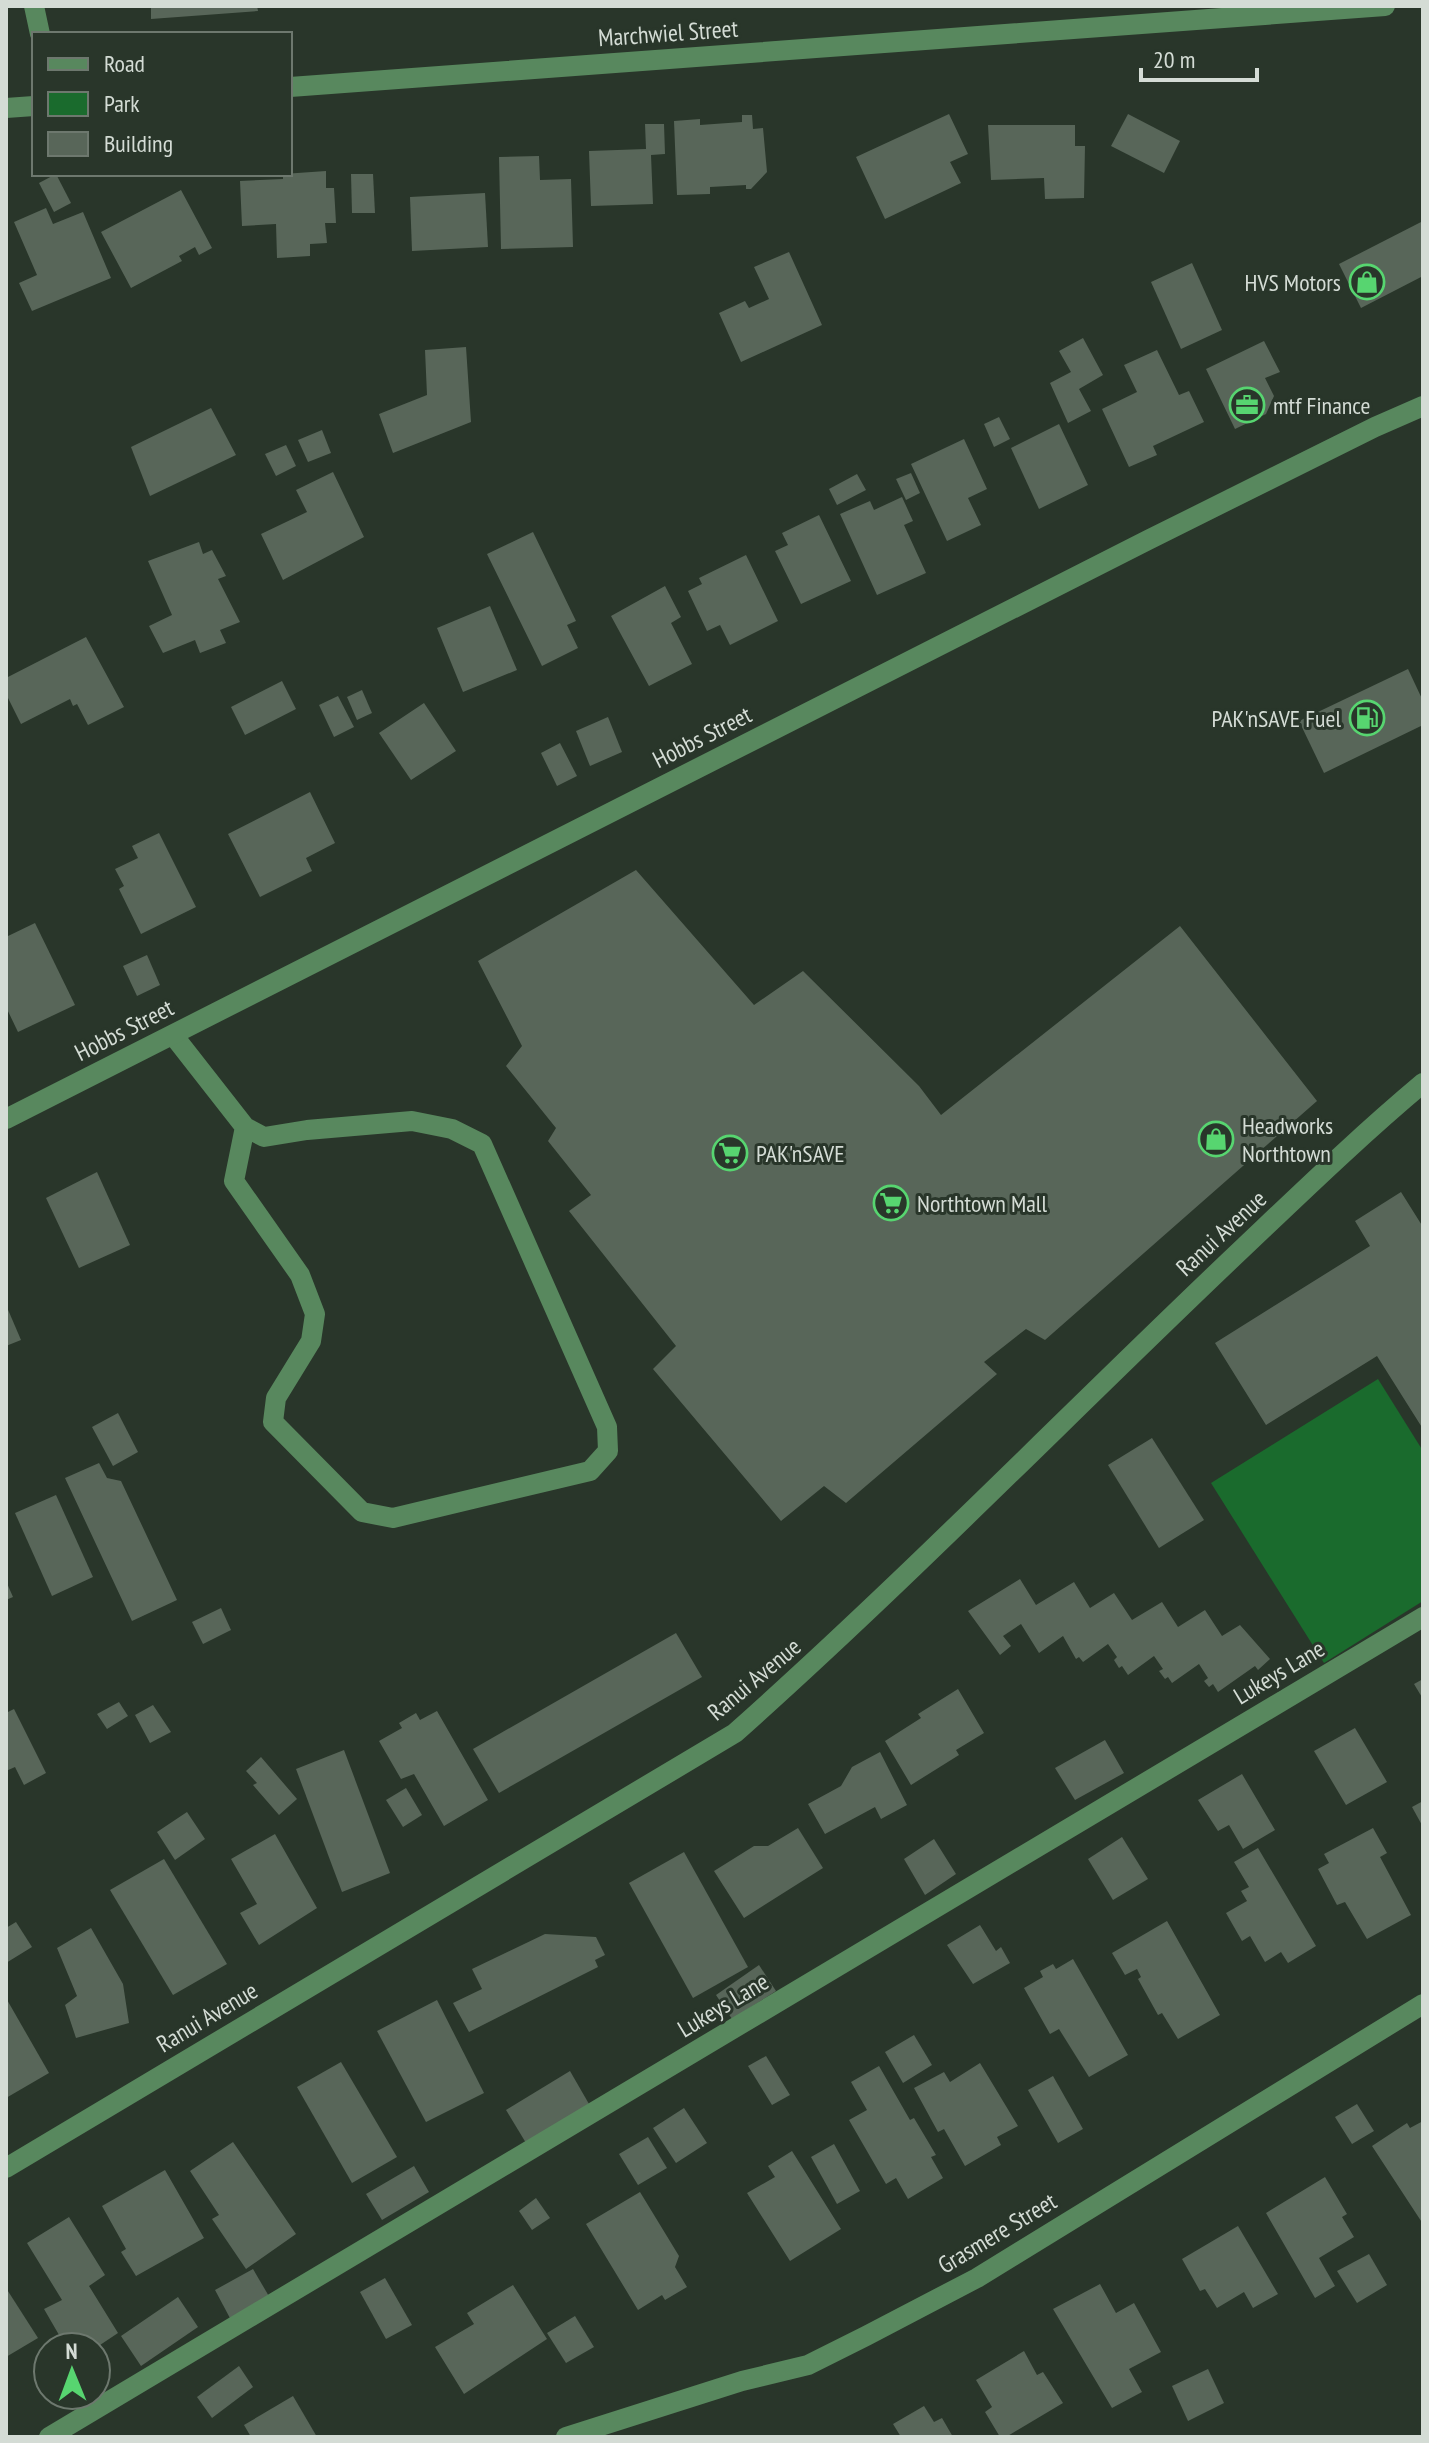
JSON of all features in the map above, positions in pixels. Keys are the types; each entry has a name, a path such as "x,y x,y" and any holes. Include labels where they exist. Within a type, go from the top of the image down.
{"street":[{"path":"34,6 40,32"},
{"name":"Marchwiel Street","path":"292,87 1385,6"},
{"path":"6,108 32,106"},
{"name":"Hobbs Street","path":"6,1119 1176,526 1423,406"},
{"path":"173,1035 245,1127 264,1137 412,1121 452,1129 482,1144 607,1427 608,1451 590,1471 393,1518 362,1512 347,1499 273,1422 276,1398 311,1341 315,1314 300,1275 234,1181 245,1127"},
{"name":"Ranui Avenue","path":"6,2168 735,1733 818,1659 1178,1309 1377,1122 1423,1083"},
{"name":"Lukeys Lane","path":"49,2437 1423,1617"},
{"name":"Grasmere Street","path":"566,2437 742,2381 808,2365 866,2336 977,2278 1423,2004"}],"green space":[{"path":"1378,1379 1423,1451 1423,1601 1324,1663 1211,1483"}],"building":[{"path":"151,6 257,6 258,11 151,19"},
{"path":"949,114 968,154 950,162 961,183 885,219 856,157"},
{"path":"1128,114 1180,141 1164,173 1111,146"},
{"path":"742,115 752,115 753,129 763,128 767,172 751,189 746,189 746,185 710,187 710,194 677,195 674,121 700,119 700,125 742,122"},
{"path":"645,124 664,124 665,154 651,155 653,204 591,206 589,151 646,149"},
{"path":"988,125 1075,125 1075,146 1085,146 1084,198 1045,199 1044,178 991,180"},
{"path":"539,156 540,180 571,179 573,247 501,249 499,157"},
{"path":"326,171 326,188 334,188 336,223 325,223 327,243 310,244 310,256 277,258 276,224 242,226 240,181 283,179 283,176 292,176 292,173"},
{"path":"351,174 373,174 375,213 352,213"},
{"path":"57,176 71,203 54,212 39,183"},
{"path":"181,190 212,248 199,255 195,247 179,256 182,261 131,288 101,232"},
{"path":"485,193 488,247 412,251 410,197"},
{"path":"46,208 53,224 83,212 111,278 32,311 19,283 37,275 14,222"},
{"path":"1423,221 1423,276 1361,308 1339,264"},
{"path":"789,252 822,325 741,362 719,313 745,301 749,308 769,299 754,267"},
{"path":"1192,263 1222,330 1181,349 1151,282"},
{"path":"1083,338 1103,375 1079,389 1091,411 1068,423 1050,383 1071,372 1059,351"},
{"path":"1264,341 1280,372 1265,378 1274,396 1266,414 1235,429 1206,369"},
{"path":"466,347 471,422 393,453 379,414 427,395 425,350"},
{"path":"1157,350 1179,395 1189,391 1204,422 1153,446 1157,455 1129,467 1102,409 1137,392 1124,365"},
{"path":"211,408 236,455 150,496 131,447"},
{"path":"999,417 1010,439 994,447 984,424"},
{"path":"1059,424 1088,485 1039,509 1011,448"},
{"path":"322,430 331,453 308,462 298,440"},
{"path":"964,439 987,489 968,498 981,525 947,541 911,464"},
{"path":"286,445 296,466 276,476 265,454"},
{"path":"333,472 364,537 283,580 261,534 307,512 296,490"},
{"path":"911,473 920,493 906,500 896,479"},
{"path":"857,474 866,490 837,505 829,489"},
{"path":"902,497 913,521 904,525 926,573 877,595 840,514 870,501 874,510"},
{"path":"819,515 851,581 801,604 775,551 788,545 782,533"},
{"path":"533,532 576,621 567,625 578,648 542,666 487,554"},
{"path":"199,542 203,554 212,550 226,576 218,579 240,622 220,630 226,643 200,653 195,640 163,653 149,626 172,615 148,561"},
{"path":"746,555 778,621 730,645 720,625 707,631 688,591 702,584 699,578"},
{"path":"665,586 681,617 671,623 692,664 649,686 611,616"},
{"path":"490,606 517,670 463,692 437,628"},
{"path":"86,637 124,707 88,725 77,704 73,706 70,699 21,724 6,694 6,678"},
{"path":"1408,669 1423,701 1423,725 1324,773 1299,721"},
{"path":"282,681 296,709 245,735 231,707"},
{"path":"362,690 372,713 357,720 347,697"},
{"path":"338,696 354,727 334,737 319,705"},
{"path":"424,703 456,751 411,780 379,733"},
{"path":"608,717 622,752 590,766 576,731"},
{"path":"560,743 577,776 557,786 541,753"},
{"path":"310,792 335,843 306,858 312,871 260,897 228,834"},
{"path":"159,833 196,907 141,934 119,889 124,886 115,869 138,858 132,846"},
{"name":"Northtown Mall","path":"636,870 754,1005 803,971 919,1086 941,1115 1180,926 1317,1101 1045,1340 1026,1329 984,1362 997,1374 846,1503 824,1486 781,1521 653,1369 676,1346 569,1211 591,1195 548,1141 556,1128 506,1066 522,1046 478,961"},
{"path":"35,923 75,1005 18,1032 6,1007 6,937"},
{"path":"147,955 160,985 137,996 123,966"},
{"path":"97,1172 130,1245 79,1268 46,1198"},
{"path":"1401,1192 1423,1227 1423,1429 1377,1356 1266,1425 1215,1343 1370,1246 1355,1221"},
{"path":"6,1305 21,1340 6,1346"},
{"path":"118,1413 138,1452 113,1466 92,1427"},
{"path":"1152,1438 1204,1520 1159,1548 1108,1465"},
{"path":"99,1463 107,1478 121,1481 177,1600 132,1621 65,1478"},
{"path":"56,1495 93,1577 52,1596 15,1513"},
{"path":"1020,1579 1036,1605 1074,1582 1090,1608 1114,1593 1132,1620 1162,1602 1178,1627 1205,1610 1222,1636 1240,1625 1270,1659 1258,1670 1255,1666 1218,1692 1213,1684 1209,1687 1204,1681 1208,1678 1199,1664 1172,1683 1159,1671 1163,1669 1154,1656 1128,1675 1122,1666 1119,1668 1114,1660 1117,1657 1108,1644 1083,1662 1079,1657 1076,1659 1063,1636 1039,1653 1021,1624 1003,1636 1011,1646 1000,1655 968,1611"},
{"path":"6,1581 13,1597 6,1600"},
{"path":"221,1608 231,1630 203,1644 192,1622"},
{"path":"676,1633 702,1677 499,1793 473,1749"},
{"path":"1423,1679 1423,1699 1414,1684"},
{"path":"958,1689 984,1733 956,1750 959,1755 911,1785 885,1741 921,1718 918,1714"},
{"path":"119,1702 128,1716 107,1729 97,1714"},
{"path":"153,1705 171,1732 150,1743 135,1715"},
{"path":"14,1709 46,1773 24,1785 15,1767 6,1771 6,1713"},
{"path":"437,1711 488,1800 444,1826 414,1774 401,1779 379,1741 402,1728 399,1723 416,1713 420,1720"},
{"path":"1355,1728 1387,1782 1346,1805 1314,1751"},
{"path":"1105,1740 1124,1773 1075,1800 1055,1768"},
{"path":"344,1750 390,1873 342,1892 296,1769"},
{"path":"880,1752 907,1805 881,1819 875,1807 825,1834 808,1804 841,1786 852,1767"},
{"path":"261,1757 297,1799 279,1815 253,1785 257,1783 246,1771"},
{"path":"1242,1774 1275,1830 1243,1849 1229,1825 1218,1831 1198,1800"},
{"path":"406,1788 422,1815 403,1827 386,1800"},
{"path":"1423,1801 1423,1827 1412,1807"},
{"path":"187,1812 205,1839 175,1860 157,1832"},
{"path":"798,1828 823,1868 744,1918 714,1871 754,1846 768,1846"},
{"path":"1373,1828 1387,1853 1380,1857 1411,1915 1367,1939 1345,1902 1337,1905 1318,1869 1329,1863 1324,1854"},
{"path":"275,1834 317,1908 259,1945 240,1913 257,1904 231,1859"},
{"path":"1122,1837 1148,1879 1113,1900 1088,1859"},
{"path":"934,1839 956,1874 925,1895 904,1859"},
{"path":"1258,1848 1316,1946 1288,1963 1281,1952 1265,1962 1250,1936 1242,1941 1226,1913 1247,1901 1241,1891 1249,1887 1234,1862"},
{"path":"684,1852 748,1967 693,1998 629,1883"},
{"path":"164,1859 227,1964 173,1995 110,1890"},
{"path":"1167,1921 1220,2015 1178,2039 1162,2013 1158,2015 1138,1979 1141,1977 1137,1969 1125,1975 1112,1953"},
{"path":"16,1922 32,1947 6,1963 6,1928"},
{"path":"980,1925 996,1951 1001,1947 1010,1963 973,1984 947,1945"},
{"path":"91,1928 123,1984 129,2023 76,2038 65,2005 77,1996 57,1948"},
{"path":"545,1934 596,1937 605,1955 595,1960 598,1967 469,2032 453,2003 482,1989 472,1969"},
{"path":"1073,1959 1128,2055 1089,2077 1059,2029 1050,2034 1024,1988 1043,1977 1040,1971 1053,1964 1056,1969"},
{"path":"759,1965 776,1991 732,2019 716,1995"},
{"path":"6,1998 49,2073 6,2098"},
{"path":"437,2000 484,2093 426,2122 377,2031"},
{"path":"914,2035 932,2065 903,2083 885,2052"},
{"path":"766,2056 790,2095 772,2105 748,2066"},
{"path":"341,2062 397,2157 352,2183 297,2087"},
{"path":"980,2063 1018,2126 997,2137 1001,2145 965,2166 944,2129 938,2132 914,2088 944,2072 950,2082"},
{"path":"879,2066 910,2120 914,2118 936,2155 931,2157 943,2178 908,2199 896,2178 886,2184 849,2120 867,2110 851,2082"},
{"path":"570,2071 589,2104 526,2143 506,2110"},
{"path":"1053,2076 1083,2129 1058,2143 1028,2090"},
{"path":"1357,2104 1374,2131 1352,2144 1335,2117"},
{"path":"684,2108 707,2143 676,2163 653,2128"},
{"path":"1423,2121 1423,2224 1372,2146 1407,2123 1410,2128"},
{"path":"648,2137 667,2168 638,2185 619,2154"},
{"path":"233,2142 296,2234 246,2269 212,2219 219,2215 190,2171"},
{"path":"834,2144 860,2191 837,2204 811,2157"},
{"path":"792,2151 841,2229 790,2261 747,2193 775,2177 768,2166"},
{"path":"414,2166 429,2192 382,2220 366,2194"},
{"path":"165,2170 204,2238 136,2276 121,2252 126,2249 102,2206"},
{"path":"1325,2177 1347,2214 1342,2217 1354,2237 1319,2258 1335,2286 1315,2298 1266,2213"},
{"path":"640,2192 679,2256 675,2267 687,2287 665,2300 662,2295 638,2310 586,2224"},
{"path":"536,2198 550,2218 532,2230 519,2211"},
{"path":"69,2217 105,2275 89,2286 118,2333 112,2337 112,2331 57,2331 44,2309 62,2300 27,2243"},
{"path":"1238,2226 1278,2294 1253,2308 1244,2292 1217,2308 1205,2289 1200,2291 1182,2259"},
{"path":"1369,2254 1387,2285 1357,2303 1337,2271"},
{"path":"253,2269 270,2298 231,2320 215,2290"},
{"path":"385,2278 412,2325 386,2339 360,2292"},
{"path":"1100,2284 1116,2313 1134,2303 1161,2352 1129,2369 1142,2392 1112,2408 1053,2309"},
{"path":"513,2285 547,2339 464,2394 435,2347 474,2324 467,2313"},
{"path":"6,2288 34,2331 32,2342 6,2357"},
{"path":"178,2297 198,2327 141,2366 121,2336"},
{"path":"575,2316 594,2347 566,2363 547,2333"},
{"path":"1024,2351 1037,2375 1043,2372 1063,2403 1006,2437 1000,2437 985,2412 992,2407 976,2380"},
{"path":"239,2366 253,2387 212,2418 197,2397"},
{"path":"1208,2369 1224,2403 1188,2421 1172,2386"},
{"path":"293,2396 317,2437 251,2437 244,2425"},
{"path":"924,2406 934,2422 942,2418 953,2437 901,2437 893,2424"}],"place":[{"name":"HVS Motors","path":"1367,282"},
{"name":"mtf Finance","path":"1247,405"},
{"name":"PAK'nSAVE Fuel","path":"1367,718"},
{"name":"Headworks Northtown","path":"1216,1139"},
{"name":"PAK'nSAVE","path":"730,1153"},
{"name":"Northtown Mall","path":"891,1203"}]}
